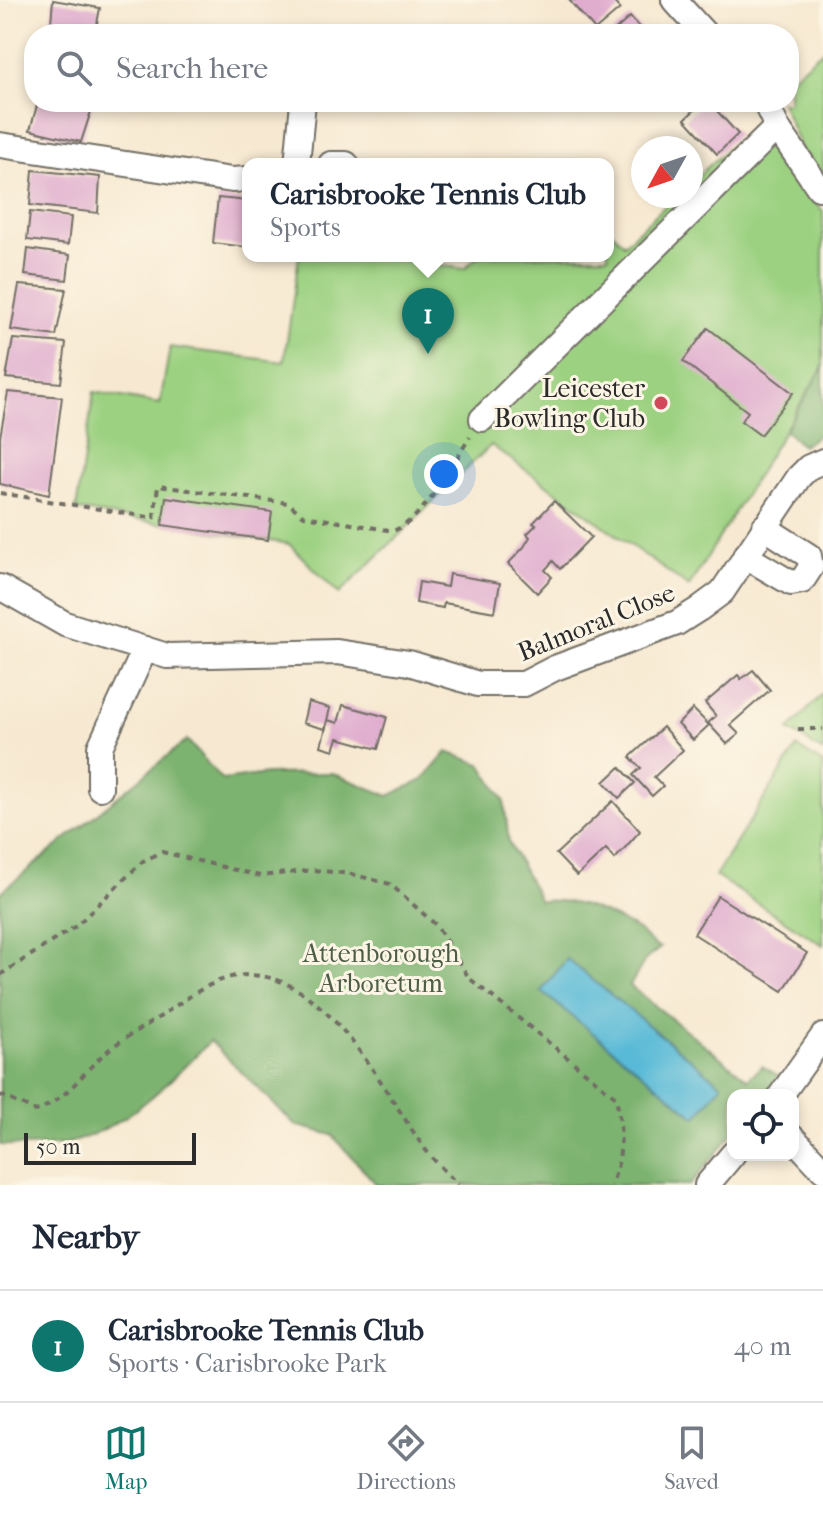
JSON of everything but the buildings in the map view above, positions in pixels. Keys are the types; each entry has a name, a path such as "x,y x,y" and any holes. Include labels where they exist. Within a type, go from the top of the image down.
{"street":[{"path":"674,0 696,24"},
{"path":"298,158 302,112"},
{"path":"482,419 771,113 819,188"},
{"path":"0,145 242,179"},
{"name":"Balmoral Close","path":"0,587 65,624 167,656 337,652 409,663 478,684 524,684 555,668 677,623 722,592 799,477 809,467 823,461"},
{"path":"745,556 791,583 802,581 811,567 809,556 764,527"},
{"path":"100,788 100,747 145,649"},
{"path":"785,1089 823,1036"},
{"path":"799,1144 823,1170"},
{"path":"707,1185 727,1161"}],"path":[{"path":"0,493 154,518 158,486 288,503 304,516 393,531 402,528 432,497 482,419"},
{"path":"798,729 823,729"},
{"path":"0,975 76,926 143,861 162,852 260,876 314,870 351,874 390,884 436,925 469,978 616,1097 623,1132 619,1168 611,1185"},
{"path":"0,1095 36,1111 62,1099 106,1052 197,993 233,976 256,974 284,984 319,1006 371,1064 428,1153 458,1185"}],"green space":[{"path":"823,50 823,181 806,162 785,112 799,112 799,70"},
{"path":"752,127 823,211 823,367 689,587 491,445 339,594 289,544 76,510 94,392 160,404 170,347 284,362 298,262 419,262 464,269 472,262 614,262 614,234 624,244 663,208 703,208 703,171"},
{"path":"823,367 823,432 802,446 785,430"},
{"path":"823,693 823,752 789,730"},
{"name":"Attenborough Arboretum","path":"187,740 222,780 267,774 332,773 389,796 423,780 447,752 481,764 504,800 509,843 540,901 565,901 590,908 639,931 660,948 645,960 630,986 748,1079 762,1066 779,1076 769,1089 727,1089 727,1140 690,1185 377,1185 332,1135 295,1125 210,1041 129,1115 90,1136 61,1145 0,1145 0,893"},
{"path":"797,747 823,764 823,945 715,876"}],"water":[{"path":"567,959 722,1085 696,1117 541,991"}],"place":[{"name":"Carisbrooke Tennis Club","path":"428,354"},
{"name":"Leicester Bowling Club","path":"661,403"}]}
